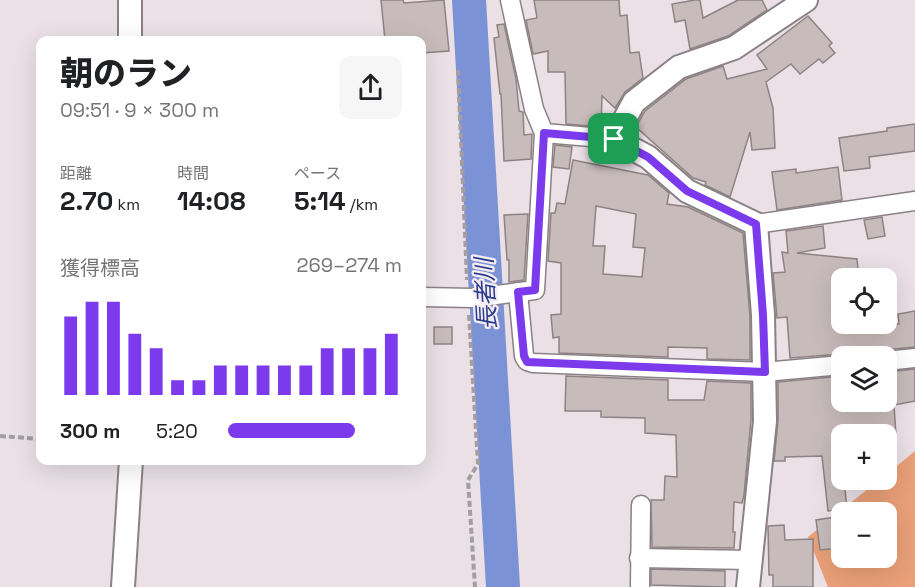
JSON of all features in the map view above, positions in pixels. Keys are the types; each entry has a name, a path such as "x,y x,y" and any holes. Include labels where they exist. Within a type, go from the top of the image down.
{"street":[{"path":"130,0 130,36"},
{"path":"426,297 470,298 535,290 544,133 534,109 510,0"},
{"path":"614,139 634,102 679,67 734,48 806,0"},
{"path":"544,133 614,139 648,157 687,191 756,224 915,201"},
{"path":"748,587 765,421 763,315 756,224"},
{"path":"512,293 527,362 765,372 831,366"},
{"path":"897,360 915,358"},
{"path":"123,587 131,465"},
{"path":"639,587 641,504"},
{"path":"639,558 750,560"}],"path":[{"path":"458,70 478,464 468,480 475,587"},
{"path":"0,436 36,440"}],"shaded area":[{"path":"915,451 915,587 828,587 808,537 831,519 831,568 897,568 897,502 852,502 867,490 897,490 897,466"}],"building":[{"path":"381,0 403,0 404,3 444,0 449,51 426,53 426,36 385,36"},
{"path":"534,0 619,0 620,16 627,15 630,53 639,52 643,78 625,92 615,108 602,96 601,127 566,124 565,72 548,72 548,51 533,54 526,20 537,18"},
{"path":"700,0 703,18 738,0 762,0 767,10 728,36 690,49 685,20 675,22 672,4"},
{"path":"808,16 832,43 829,46 835,53 823,63 819,59 800,74 791,64 766,82 773,108 775,148 752,150 750,132 730,197 705,185 706,182 693,178 636,127 645,111 686,79 723,66 727,79 767,69 757,55"},
{"path":"504,24 516,79 519,111 523,112 524,135 532,134 531,159 504,161 501,94 494,38 499,37 497,25"},
{"path":"915,124 915,151 869,157 870,168 844,171 839,138 887,131 887,128"},
{"path":"555,145 572,147 569,169 553,167"},
{"path":"573,160 648,175 669,193 667,204 688,207 743,233 750,316 750,360 707,359 707,348 668,347 668,357 559,353 559,337 553,338 551,315 561,314 561,263 548,261 551,213 555,213 557,203 565,204","holes":["596,206 636,214 633,247 645,248 642,277 603,274 605,246 593,246"]},
{"path":"838,167 842,200 777,210 772,172 796,169 796,173"},
{"path":"528,214 524,280 509,282 504,215"},
{"path":"882,217 885,236 868,239 864,220"},
{"path":"823,226 825,248 797,253 857,259 858,268 831,268 831,334 897,334 898,314 915,311 915,347 897,349 897,346 831,346 831,355 790,358 787,317 777,318 773,273 785,272 782,252 788,253 786,231"},
{"path":"434,327 452,327 452,344 434,344"},
{"path":"915,369 915,401 897,404 897,371"},
{"path":"566,376 668,380 668,400 704,400 707,381 751,383 751,420 744,495 742,503 734,502 734,548 652,547 651,500 664,500 665,476 677,477 676,435 645,433 645,418 601,417 601,411 565,411"},
{"path":"831,377 831,412 894,412 895,424 831,424 831,490 845,490 846,502 831,502 831,511 828,511 822,456 785,457 785,461 774,461 778,421 778,382"},
{"path":"831,518 831,549 820,550 816,520"},
{"path":"784,525 785,540 813,539 813,587 773,587 773,575 769,575 768,526"},
{"path":"651,569 725,571 725,587 651,585"}],"waterway":[{"name":"長者川","path":"469,0 503,587"}],"route":[{"path":"544,133 614,139 648,157 687,191 756,224 765,372 527,362 524,356 518,292 535,290 544,133"}]}
